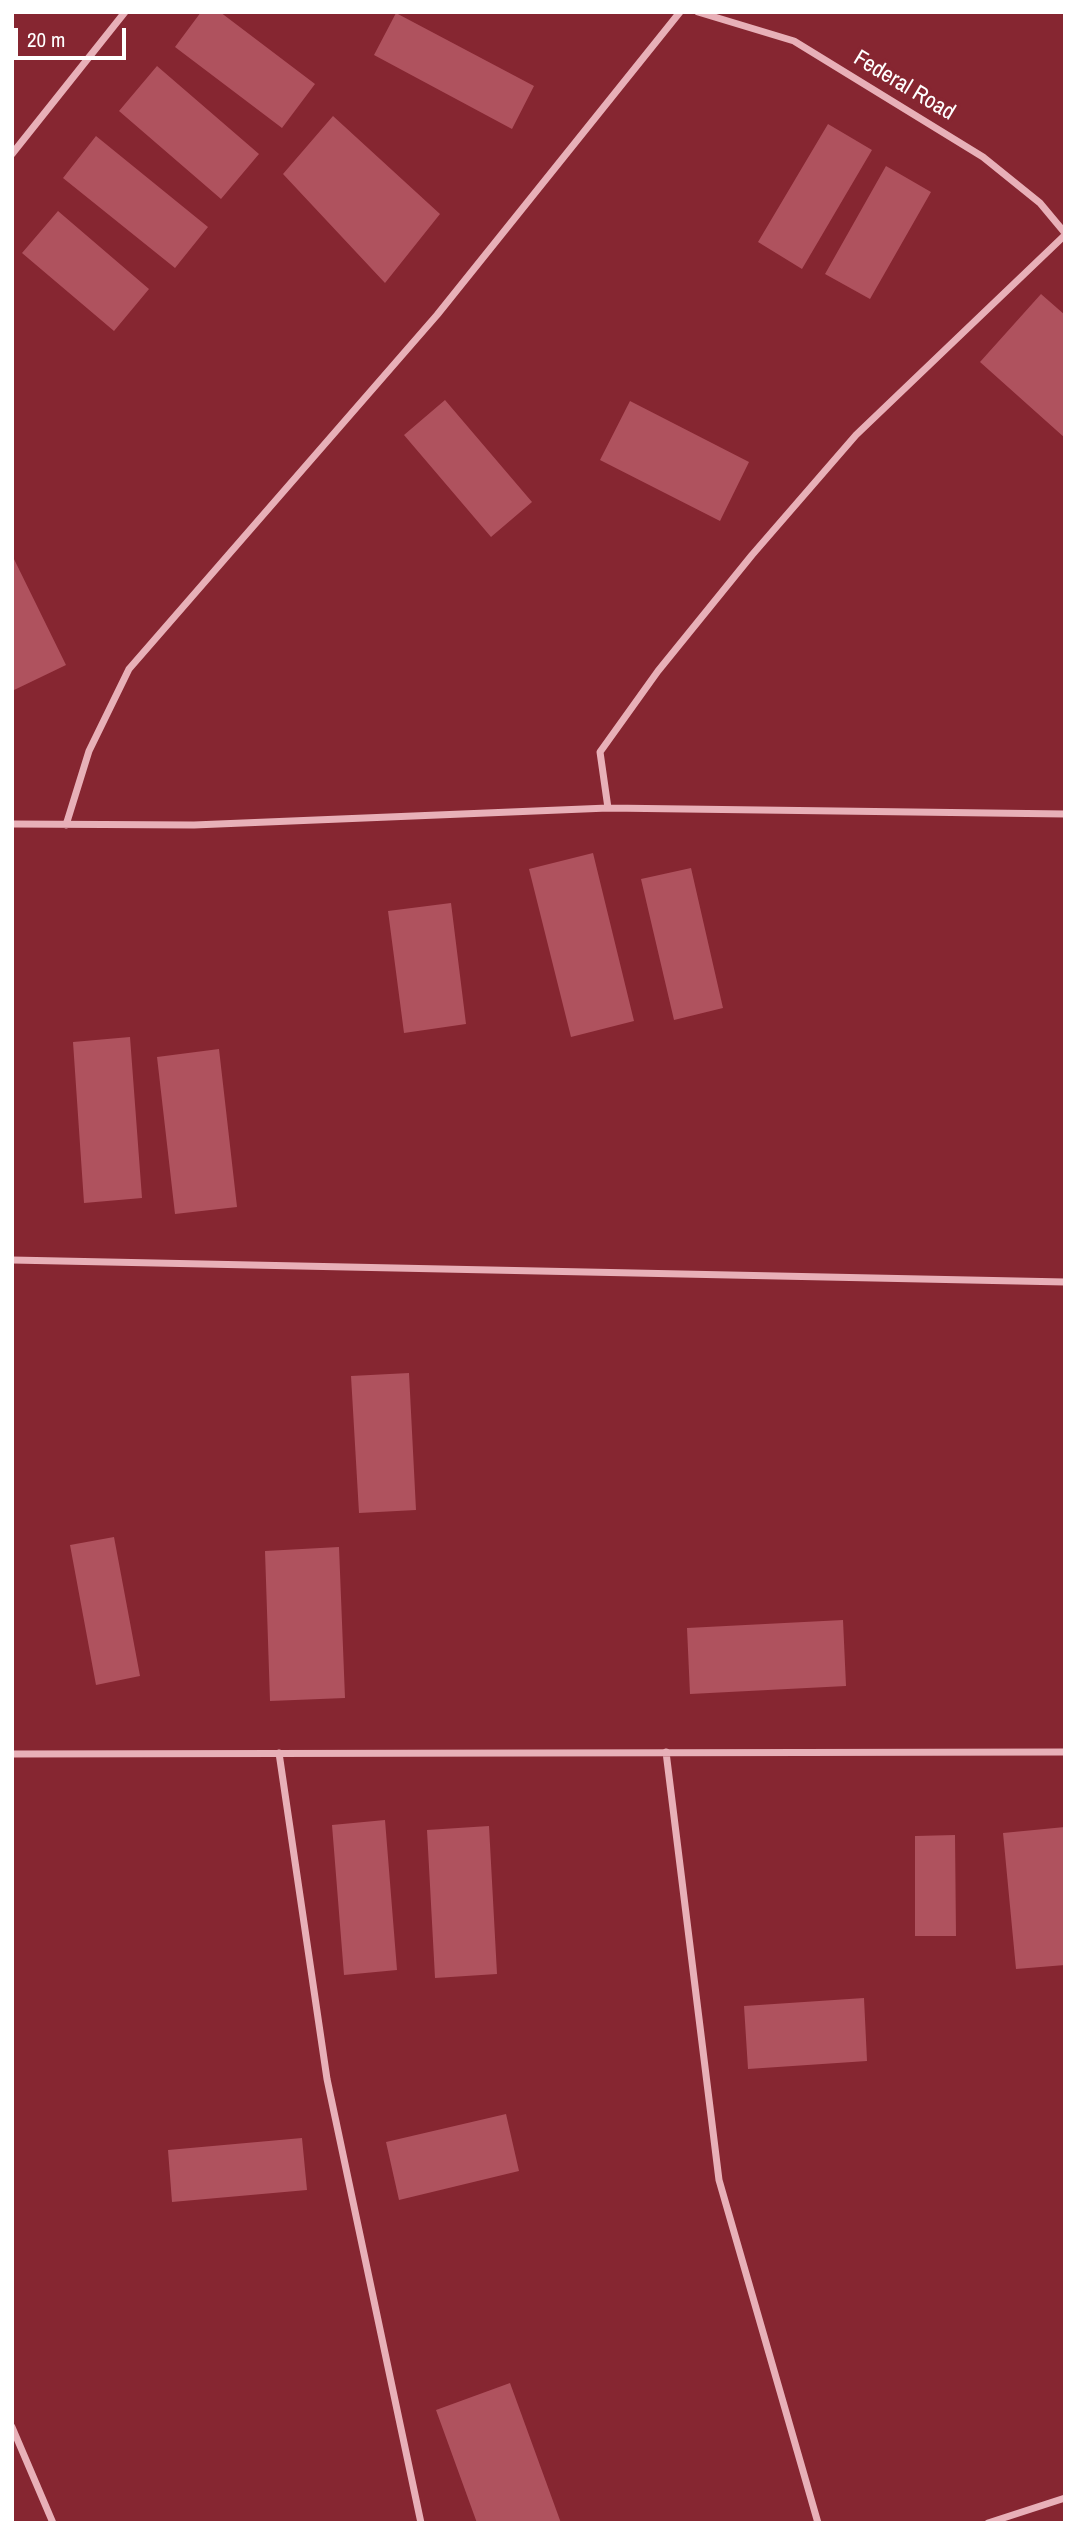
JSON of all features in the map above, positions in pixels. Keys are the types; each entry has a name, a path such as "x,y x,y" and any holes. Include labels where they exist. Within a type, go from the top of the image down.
{"street":[{"path":"12,154 125,12"},
{"path":"66,825 89,751 129,669 438,315 680,12"},
{"name":"Federal Road","path":"698,12 794,41 983,156 1040,203 1065,234"},
{"path":"608,808 600,752 658,671 752,555 856,435 1065,234"},
{"path":"12,824 194,825 608,808 1065,814"},
{"path":"12,1260 1065,1282"},
{"path":"666,1752 719,2180 818,2523"},
{"path":"12,1754 1065,1752"},
{"path":"279,1753 327,2079 421,2523"},
{"path":"12,2427 53,2523"},
{"path":"988,2523 1065,2498"}],"building":[{"path":"201,12 220,12 315,84 282,128 175,47"},
{"path":"396,13 534,86 512,129 374,55"},
{"path":"157,66 259,154 221,199 119,111"},
{"path":"333,116 440,214 385,283 283,174"},
{"path":"828,124 872,150 802,269 758,242"},
{"path":"96,136 208,227 175,268 63,178"},
{"path":"886,166 931,192 870,299 825,274"},
{"path":"58,211 149,289 114,331 22,253"},
{"path":"1041,294 1065,315 1065,438 980,362"},
{"path":"445,400 532,502 491,537 404,435"},
{"path":"630,401 749,462 720,521 600,460"},
{"path":"12,555 66,665 12,691"},
{"path":"593,853 634,1021 571,1037 529,869"},
{"path":"691,868 723,1008 674,1020 641,879"},
{"path":"451,903 466,1024 404,1033 388,911"},
{"path":"130,1037 142,1198 84,1203 73,1042"},
{"path":"219,1049 237,1207 175,1214 157,1057"},
{"path":"409,1373 416,1510 359,1513 351,1376"},
{"path":"114,1537 140,1676 96,1685 70,1545"},
{"path":"339,1547 345,1698 270,1701 265,1551"},
{"path":"843,1620 846,1686 690,1694 687,1628"},
{"path":"385,1820 397,1970 344,1975 332,1825"},
{"path":"489,1826 497,1974 435,1978 427,1830"},
{"path":"1065,1827 1065,1965 1016,1969 1003,1833"},
{"path":"955,1835 956,1936 915,1936 915,1836"},
{"path":"864,1998 867,2061 748,2069 744,2006"},
{"path":"506,2114 519,2171 399,2200 386,2142"},
{"path":"302,2138 307,2190 172,2202 168,2150"},
{"path":"510,2383 561,2523 477,2523 436,2410"}]}
